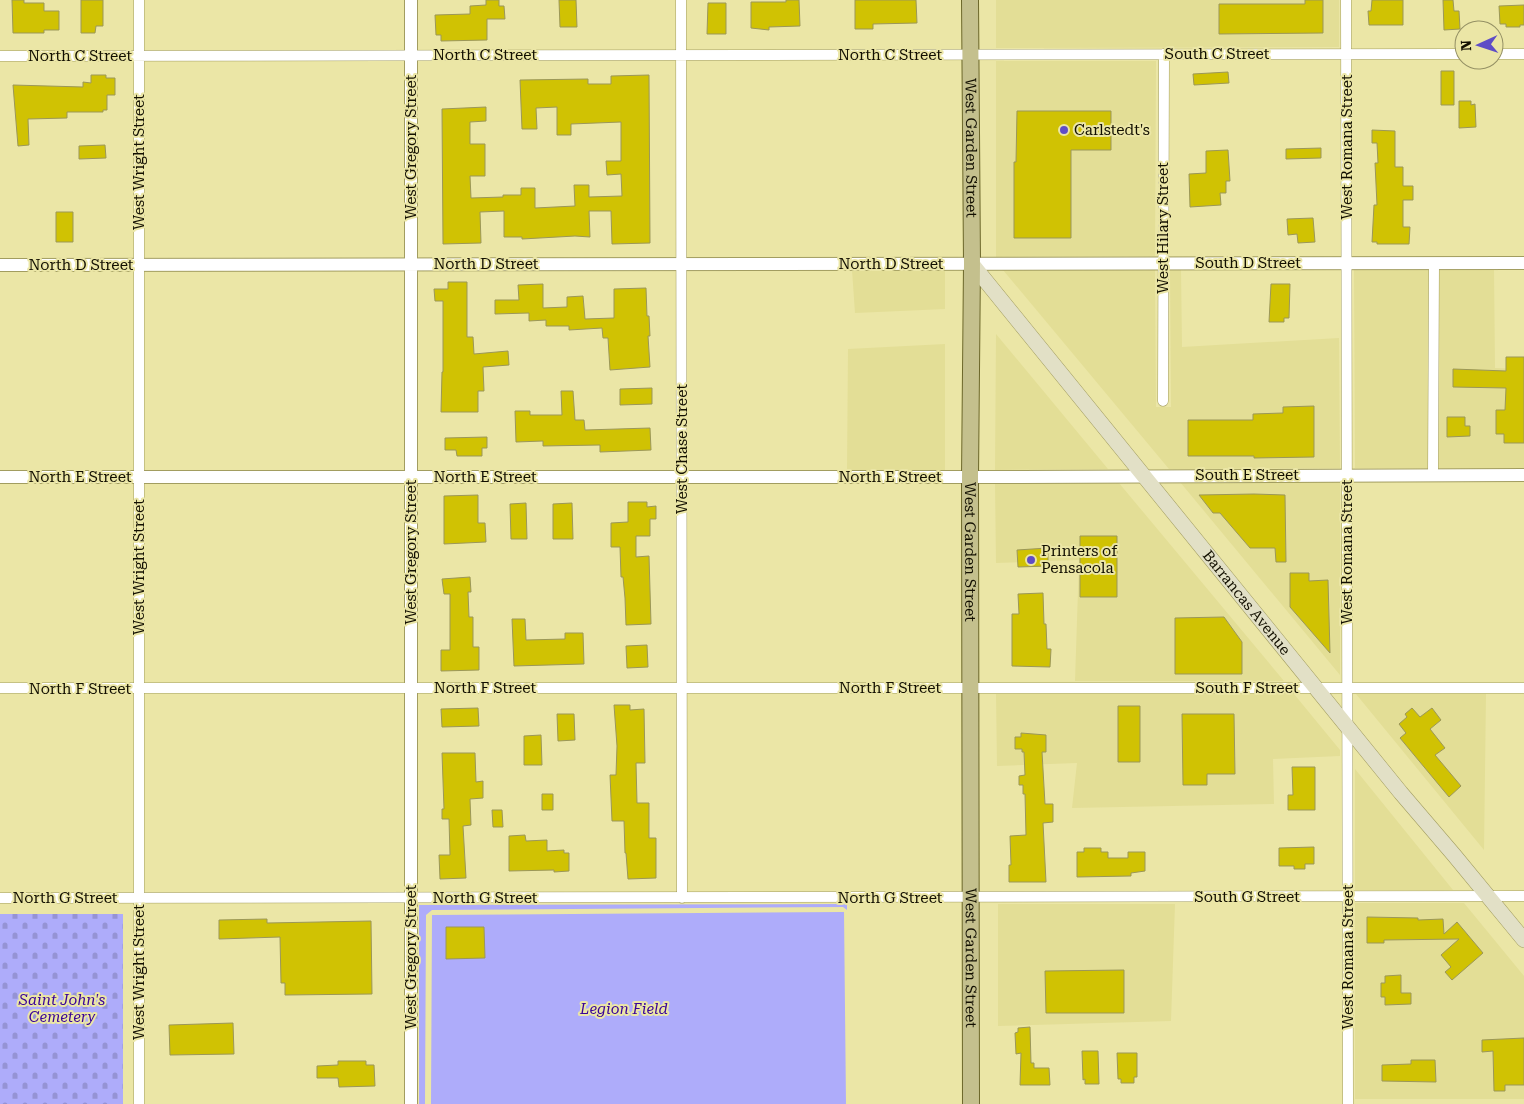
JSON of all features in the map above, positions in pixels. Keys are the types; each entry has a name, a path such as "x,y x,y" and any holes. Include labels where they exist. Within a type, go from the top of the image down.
{"main road":[{"name":"West Garden Street","path":"970,0 972,264 970,477 971,1104"},
{"name":"Barrancas Avenue","path":"972,264 1348,725 1401,793 1524,940"}],"street":[{"name":"West Wright Street","path":"139,0 140,1104"},
{"name":"West Gregory Street","path":"411,0 411,1104"},
{"name":"West Chase Street","path":"681,0 682,898"},
{"name":"West Romana Street","path":"1346,0 1348,1104"},
{"name":"West Hilary Street","path":"1164,54 1164,401"},
{"name":"South C Street","path":"970,55 1454,54"},
{"path":"1504,54 1524,54"},
{"name":"North C Street","path":"0,56 970,55"},
{"path":"1433,475 1434,263"},
{"name":"South D Street","path":"972,264 1524,263"},
{"name":"North D Street","path":"0,264 972,264"},
{"name":"South E Street","path":"970,477 1524,475"},
{"name":"North E Street","path":"0,476 970,477"},
{"name":"North F Street","path":"0,688 970,688"},
{"name":"South F Street","path":"970,688 1524,688"},
{"name":"South G Street","path":"971,898 1524,896"},
{"name":"North G Street","path":"0,898 971,898"}],"shaded area":[{"path":"996,0 1339,0 1339,47 996,48"},
{"path":"996,61 1156,61 1155,256 996,257"},
{"path":"1155,269 1156,407 1171,407 1170,269 1181,269 1182,347 1339,338 1340,468 1169,469 1003,270"},
{"path":"1494,269 1495,368 1524,369 1524,468 1355,468 1354,270"},
{"path":"852,270 945,270 945,309 855,313"},
{"path":"996,334 1108,469 995,470"},
{"path":"945,344 945,470 847,470 848,349"},
{"path":"1340,481 1340,675 1180,482"},
{"path":"995,483 1119,483 1284,681 1075,681 1079,560 996,563"},
{"path":"996,694 1294,694 1340,750 1340,756 1273,759 1274,804 1072,808 1077,763 997,766"},
{"path":"1356,694 1486,694 1484,850"},
{"path":"1355,769 1453,890 1355,890"},
{"path":"1355,903 1464,903 1524,976 1524,1099 1355,1099"},
{"path":"998,904 1175,904 1171,1021 998,1026"}],"green space":[{"path":"847,904 847,910 843,907 432,910 426,915 425,1104 419,1104 419,905"},
{"name":"Legion Field","path":"844,912 846,1104 431,1104 432,915"},
{"name":"Saint John's Cemetery","path":"0,914 123,914 123,1104 0,1104"}],"building":[{"path":"12,0 24,0 24,3 44,3 44,11 59,11 59,30 44,30 44,33 13,33"},
{"path":"81,0 103,0 103,26 96,26 95,33 81,33"},
{"path":"486,0 499,0 499,6 504,6 505,19 487,19 487,40 441,41 441,35 436,35 435,15 470,14 470,6 486,5"},
{"path":"559,0 576,0 577,27 560,27"},
{"path":"786,0 799,0 800,26 769,27 769,30 751,28 751,2 786,2"},
{"path":"855,0 916,0 917,23 873,24 873,29 855,29"},
{"path":"1305,0 1323,0 1323,33 1219,34 1219,4 1305,4"},
{"path":"1372,0 1403,0 1403,25 1369,25 1368,11 1371,11"},
{"path":"1443,0 1453,0 1454,11 1459,11 1460,20 1454,20 1454,29 1444,30"},
{"path":"708,3 726,3 726,34 707,34"},
{"path":"1524,5 1524,25 1520,25 1520,27 1506,27 1504,20 1500,20 1499,6"},
{"path":"1441,71 1454,71 1454,105 1441,105"},
{"path":"1228,72 1229,83 1194,85 1193,74"},
{"path":"91,75 106,75 106,78 115,78 115,95 107,95 107,110 103,110 103,112 67,112 67,118 28,119 29,145 18,146 13,85 83,87 83,82 91,83"},
{"path":"649,75 650,243 612,244 611,211 589,211 590,237 522,239 522,237 504,237 504,211 480,212 481,243 443,244 442,109 486,107 486,121 470,122 470,144 485,144 485,176 470,176 471,198 521,195 521,188 535,188 535,208 575,206 574,185 589,185 589,197 622,196 621,174 607,175 606,161 621,161 621,122 571,124 571,135 557,135 557,107 536,108 537,129 522,129 520,80 588,79 588,84 611,84 611,76"},
{"path":"1459,101 1471,101 1471,105 1475,104 1476,127 1459,128"},
{"path":"1017,111 1111,111 1111,150 1071,150 1071,238 1014,238 1014,162 1016,162"},
{"path":"1372,130 1395,131 1395,167 1403,167 1403,186 1413,186 1413,200 1403,200 1403,227 1410,227 1409,244 1377,244 1377,242 1372,242 1374,205 1377,205 1375,163 1378,163 1377,143 1372,143"},
{"path":"105,145 106,158 79,159 79,146"},
{"path":"1321,148 1321,158 1286,159 1286,149"},
{"path":"1228,150 1230,181 1226,181 1226,193 1220,193 1221,205 1190,207 1189,174 1206,173 1206,151"},
{"path":"56,212 73,212 73,242 56,242"},
{"path":"1313,218 1315,242 1298,243 1297,234 1288,235 1287,219"},
{"path":"448,282 467,282 467,337 473,337 474,354 508,351 509,365 483,367 484,391 478,391 478,412 441,412 443,301 435,301 434,289 448,289"},
{"path":"543,284 543,308 567,307 567,297 583,296 585,319 614,318 614,289 646,288 647,316 649,316 650,367 610,370 608,338 603,338 602,328 569,330 569,326 546,326 546,320 529,321 529,313 495,314 495,300 519,300 518,285"},
{"path":"1271,284 1290,284 1289,318 1284,318 1284,322 1269,322"},
{"path":"1506,357 1524,357 1524,443 1504,443 1504,434 1496,434 1496,410 1505,410 1506,388 1453,387 1453,369 1506,371"},
{"path":"652,388 652,404 620,405 620,389"},
{"path":"561,391 573,391 575,420 584,420 585,430 650,428 651,450 600,452 600,445 543,446 543,441 516,442 515,411 530,411 530,415 562,415"},
{"path":"1314,406 1314,457 1188,456 1188,420 1253,420 1253,414 1283,413 1283,407"},
{"path":"1447,417 1465,417 1465,426 1470,426 1470,436 1447,437"},
{"path":"487,437 487,448 482,448 482,456 457,456 456,450 445,450 445,438"},
{"path":"478,495 478,523 485,523 486,542 444,544 444,496"},
{"path":"1199,495 1285,495 1286,562 1276,562 1275,548 1250,548 1220,513 1213,513"},
{"path":"628,502 647,502 647,507 656,506 656,519 650,519 650,536 636,536 636,557 649,556 651,624 626,625 620,547 611,547 611,523 628,522"},
{"path":"526,503 527,539 511,539 510,504"},
{"path":"572,503 573,539 553,539 553,504"},
{"path":"1080,536 1117,536 1117,597 1080,597"},
{"path":"1048,548 1048,566 1018,567 1017,550"},
{"path":"1290,573 1309,573 1309,581 1328,580 1330,653 1290,607"},
{"path":"470,577 471,592 468,592 469,617 473,617 473,647 479,647 479,670 441,671 441,650 450,650 450,594 444,594 442,579"},
{"path":"1043,593 1047,649 1051,649 1050,667 1012,666 1012,614 1019,614 1018,594"},
{"path":"1224,617 1242,642 1242,674 1175,674 1175,618"},
{"path":"512,619 525,619 526,640 565,639 565,633 583,633 584,664 514,666"},
{"path":"647,645 648,667 627,668 626,646"},
{"path":"614,705 630,705 630,710 644,709 645,763 636,763 637,803 649,803 649,838 656,838 656,878 628,879 624,821 612,821 610,775 616,775 617,746"},
{"path":"1118,706 1140,706 1140,762 1118,762"},
{"path":"478,708 479,726 442,727 441,709"},
{"path":"1412,708 1420,717 1432,708 1441,720 1430,729 1445,748 1435,755 1461,786 1449,797 1400,738 1406,733 1399,724 1407,717 1405,714"},
{"path":"557,714 574,714 575,740 558,741"},
{"path":"1182,714 1234,714 1235,774 1207,774 1207,785 1183,785"},
{"path":"1021,733 1046,735 1046,752 1042,752 1045,804 1053,804 1053,822 1043,823 1046,882 1009,882 1009,865 1011,865 1010,836 1026,835 1025,794 1023,794 1023,785 1019,785 1019,776 1025,775 1024,752 1022,752 1022,749 1015,749 1015,737 1021,737"},
{"path":"541,735 542,765 524,765 524,736"},
{"path":"442,753 475,753 476,782 483,781 483,798 470,799 471,825 463,826 466,878 440,879 439,855 450,855 449,819 442,819 442,809 444,809"},
{"path":"1292,767 1315,767 1315,810 1288,810 1288,795 1293,795"},
{"path":"542,794 553,794 553,810 542,810"},
{"path":"492,810 502,810 503,827 493,827"},
{"path":"525,835 526,841 547,840 547,851 564,850 564,853 569,853 569,871 509,871 509,836"},
{"path":"1314,847 1314,864 1305,864 1305,869 1294,869 1294,866 1279,866 1279,848"},
{"path":"1084,848 1101,848 1101,852 1108,852 1108,858 1128,858 1128,852 1145,852 1145,871 1131,873 1131,876 1077,877 1077,852 1084,852"},
{"path":"1367,917 1418,918 1418,920 1443,919 1444,934 1457,922 1483,953 1452,980 1445,972 1451,967 1441,955 1459,939 1384,940 1384,943 1367,943"},
{"path":"267,919 267,923 371,921 372,994 285,995 285,983 281,983 280,937 219,939 219,920"},
{"path":"446,927 484,927 485,958 446,959"},
{"path":"1124,970 1124,1013 1046,1013 1045,971"},
{"path":"1401,975 1401,993 1411,993 1411,1004 1385,1005 1385,997 1381,997 1381,983 1385,983 1385,976"},
{"path":"233,1023 234,1054 170,1055 169,1025"},
{"path":"1030,1027 1031,1063 1034,1063 1034,1068 1049,1068 1050,1085 1020,1085 1021,1053 1016,1054 1015,1033 1018,1032 1018,1028"},
{"path":"1524,1038 1524,1085 1505,1085 1505,1091 1494,1091 1493,1051 1482,1052 1482,1040"},
{"path":"1082,1051 1098,1051 1099,1084 1085,1084 1085,1079 1083,1080"},
{"path":"1117,1053 1137,1053 1137,1077 1134,1077 1134,1083 1121,1083 1121,1079 1118,1079"},
{"path":"1411,1060 1435,1060 1436,1082 1382,1081 1382,1065 1411,1064"},
{"path":"338,1061 366,1061 366,1065 374,1065 375,1086 339,1087 338,1078 317,1078 317,1066 338,1065"}],"place":[{"name":"Carlstedt's","path":"1064,130"},
{"name":"Printers of Pensacola","path":"1031,560"}]}
